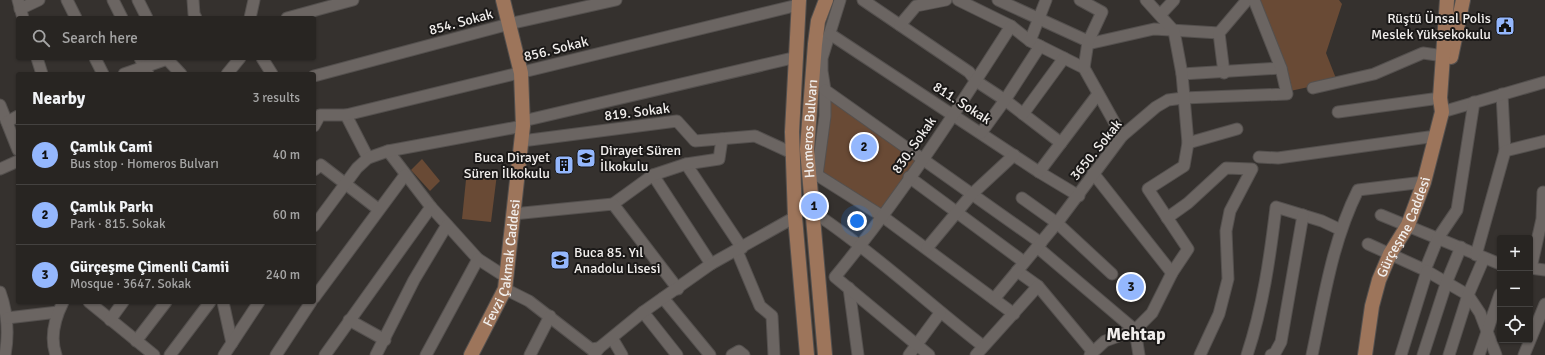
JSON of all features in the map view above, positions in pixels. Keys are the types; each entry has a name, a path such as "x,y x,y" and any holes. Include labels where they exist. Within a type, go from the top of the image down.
{"main road":[{"name":"Fevzi Çakmak Caddesi","path":"471,355 505,283 522,141 523,124 521,73 503,0"},
{"name":"Homeros Bulvarı","path":"825,355 807,149 811,84 818,21 826,0"},
{"path":"1441,105 1448,0"},
{"path":"1441,105 1462,0"},
{"name":"Homeros Bulvarı","path":"798,3 797,57 793,95 792,153 795,217 807,355"},
{"path":"811,84 822,58"},
{"name":"Gürçeşme Caddesi","path":"1365,355 1372,306 1379,280 1390,254 1408,225 1424,182 1436,136 1441,105"},
{"path":"811,197 817,175"}],"street":[{"path":"21,9 39,0"},
{"path":"68,0 75,16"},
{"path":"113,0 121,16"},
{"path":"138,0 146,16"},
{"path":"193,0 196,16"},
{"path":"250,16 254,0"},
{"path":"294,16 353,0"},
{"name":"854. Sokak","path":"316,75 509,24 616,0"},
{"path":"840,0 822,58 822,72 825,90 825,116 817,175 882,216 1014,314"},
{"path":"863,0 969,72 976,81 1005,100 1061,143"},
{"path":"900,25 916,6 946,0"},
{"path":"958,0 1011,26 1035,43 1084,68 1122,136"},
{"path":"998,0 1088,42 1154,29 1219,34"},
{"path":"981,133 1005,100 1035,43 1039,19 1046,0"},
{"path":"1080,0 1102,12 1088,42 1084,68"},
{"path":"909,177 957,211 1020,266 1092,353 1105,341 1135,330 1152,313 1172,272 1188,249 1148,189 1184,166 1188,143 1182,74 1174,31 1161,14 1146,0"},
{"path":"1161,14 1174,0"},
{"path":"1224,73 1219,34 1247,0"},
{"path":"1182,74 1224,73 1281,68 1254,0"},
{"name":"856. Sokak","path":"316,123 320,116 346,116 798,3"},
{"name":"830. Sokak","path":"849,288 835,277 861,245 954,115 1011,26"},
{"name":"811. Sokak","path":"830,34 1039,172 1079,196"},
{"path":"1313,88 1374,74 1423,53 1444,56"},
{"path":"316,223 357,168 368,158 388,151 523,124 797,57"},
{"path":"1023,114 1064,58"},
{"path":"38,60 41,72"},
{"path":"96,60 102,72"},
{"path":"129,72 161,60"},
{"path":"169,60 179,72"},
{"path":"229,72 238,60"},
{"path":"263,60 271,72"},
{"name":"3650. Sokak","path":"994,299 1079,196 1093,173 1122,136 1156,107 1168,100 1183,98 1287,94 1281,68"},
{"path":"1338,112 1474,102 1545,82"},
{"path":"825,90 923,158 1039,245 1135,330 1139,355"},
{"path":"1039,172 1098,94"},
{"path":"1449,355 1480,257 1505,151 1502,94"},
{"path":"1401,355 1426,270 1438,238 1457,210 1474,102"},
{"path":"0,105 16,145"},
{"path":"346,116 368,158"},
{"path":"7,122 16,117"},
{"name":"819. Sokak","path":"522,141 677,121 695,141 755,136 792,153"},
{"path":"1188,143 1237,129"},
{"path":"1259,157 1278,158 1436,136"},
{"path":"513,214 614,204 653,175 686,164 719,160 722,139"},
{"path":"1505,151 1545,141"},
{"path":"388,151 431,207 478,259 505,283 550,316 591,349 597,352 643,312 678,289 711,264 739,250 795,217"},
{"path":"926,248 972,194 1014,155"},
{"path":"0,168 16,162"},
{"path":"686,164 739,250 760,306 772,316 774,355"},
{"path":"317,167 378,209"},
{"path":"1167,218 1188,203 1226,168 1252,169 1230,211 1226,231 1228,279 1218,314 1200,355"},
{"path":"1093,173 1172,272"},
{"path":"316,295 378,209 405,175"},
{"path":"653,175 711,264"},
{"path":"1312,355 1331,263 1341,230 1358,190 1424,182"},
{"path":"1533,256 1542,219 1543,192"},
{"path":"1022,198 1057,224 1112,274"},
{"path":"614,204 678,289"},
{"path":"325,355 431,207"},
{"path":"1247,355 1254,332 1271,254 1276,207 1322,221 1341,230"},
{"path":"1381,214 1497,263"},
{"path":"1271,355 1275,353 1281,342 1303,215"},
{"path":"825,220 861,245 940,313 980,351 1038,286"},
{"path":"376,355 385,340 414,280 447,225"},
{"path":"1368,244 1426,270 1447,281 1468,295 1480,313 1496,355"},
{"path":"1423,355 1447,281 1461,247"},
{"path":"426,355 478,259"},
{"path":"1533,268 1545,270"},
{"path":"849,288 929,355"},
{"path":"849,288 858,355"},
{"path":"0,292 7,318 8,338 5,355"},
{"path":"663,298 706,354"},
{"path":"1479,355 1497,303"},
{"path":"56,355 52,345 58,312 62,304"},
{"path":"91,304 154,355"},
{"path":"110,320 122,304"},
{"path":"136,341 164,304"},
{"path":"170,355 208,304"},
{"path":"224,304 232,343"},
{"path":"224,355 258,304"},
{"path":"276,355 310,304"},
{"path":"1524,355 1545,304"},
{"path":"7,318 58,312"},
{"path":"643,312 678,355"},
{"path":"909,355 940,313"},
{"path":"530,355 550,316"},
{"path":"350,320 385,340"},
{"path":"612,338 622,355"},
{"path":"732,355 739,351 744,355"}],"shaded area":[{"path":"1259,0 1339,0 1342,4 1326,53 1337,81 1290,91"},
{"path":"825,90 923,158 882,216 817,175"},
{"path":"422,159 440,181 430,191 411,170"},
{"path":"467,170 497,174 491,222 462,219"}],"place":[{"name":"Rüştü Ünsal Polis Meslek Yüksekokulu","path":"1505,26"},
{"name":"Çamlık Parkı","path":"864,147"},
{"name":"Dirayet Süren İlkokulu","path":"586,158"},
{"name":"Buca Dirayet Süren İlkokulu","path":"564,165"},
{"name":"Çamlık Cami","path":"814,206"},
{"name":"Buca 85. Yıl Anadolu Lisesi","path":"560,260"},
{"name":"Gürçeşme Çimenli Camii","path":"1131,287"}],"district":[{"name":"Mehtap","path":"1136,334"}]}
